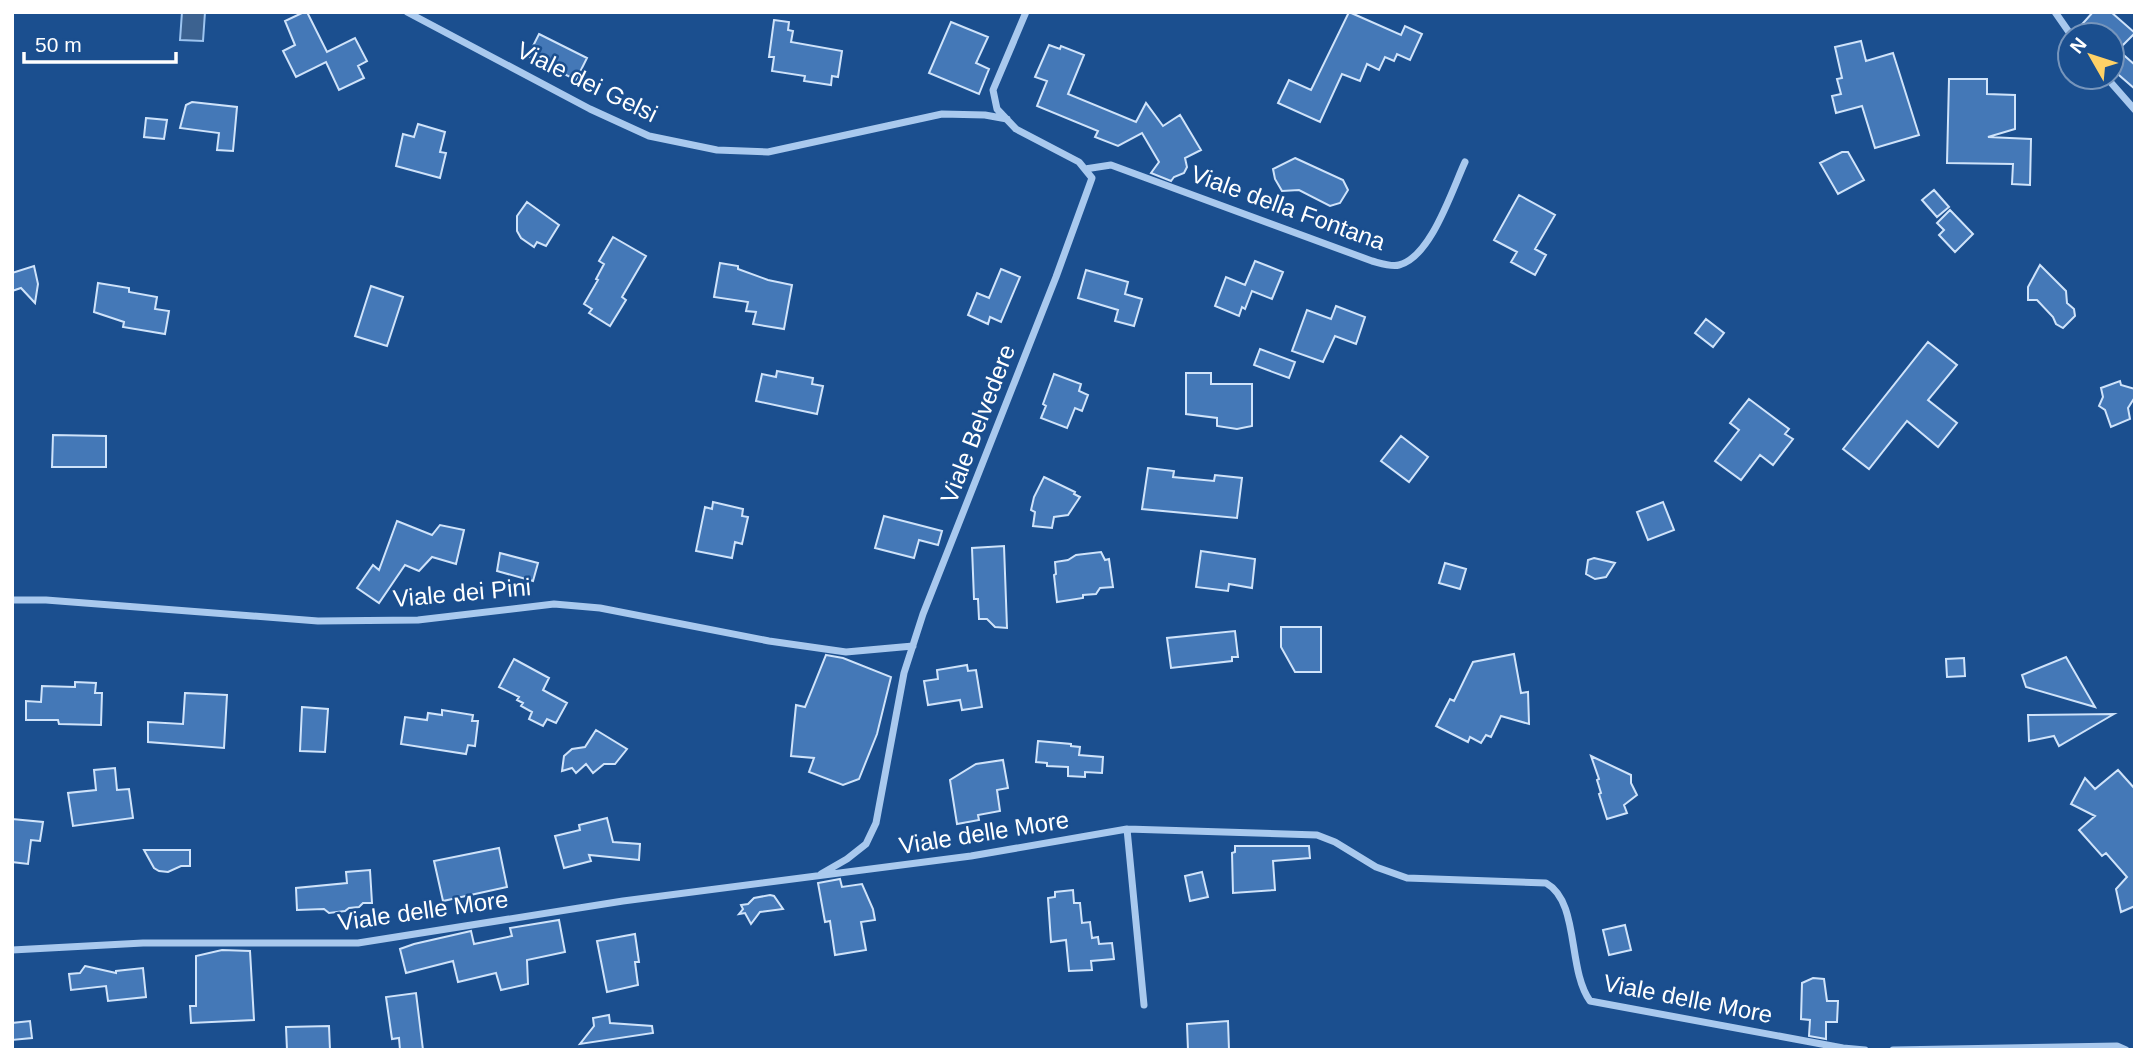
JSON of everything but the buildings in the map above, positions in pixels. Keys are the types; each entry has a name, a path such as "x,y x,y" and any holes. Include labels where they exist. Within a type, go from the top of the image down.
{"street":[{"name":"Viale dei Gelsi","path":"407,12 590,109 649,136 717,150 768,152 942,114 985,115 1007,120"},
{"path":"1026,12 993,90 996,109 1016,129 1079,162 1085,169"},
{"path":"2118,91 2135,110"},
{"name":"Viale della Fontana","path":"1085,169 1111,165 1372,261 1397,266 1411,259 1427,243 1465,162"},
{"name":"Viale Belvedere","path":"817,876 866,844 876,823 899,694 913,646 1092,178 1085,169"},
{"name":"Viale dei Pini","path":"12,600 46,600 318,621 418,620 554,604 600,608 769,642 846,652 913,646"},
{"path":"1127,829 1144,1005"},
{"name":"Viale delle More","path":"12,950 143,943 358,943 623,901 971,856 1127,829 1317,835 1335,842 1376,867 1407,878 1546,883 1554,887 1564,902 1581,989 1590,1001 1865,1050"},
{"path":"1894,1050 2117,1046 2126,1050"}],"water":[{"path":"182,12 205,12 203,41 180,40"}]}
